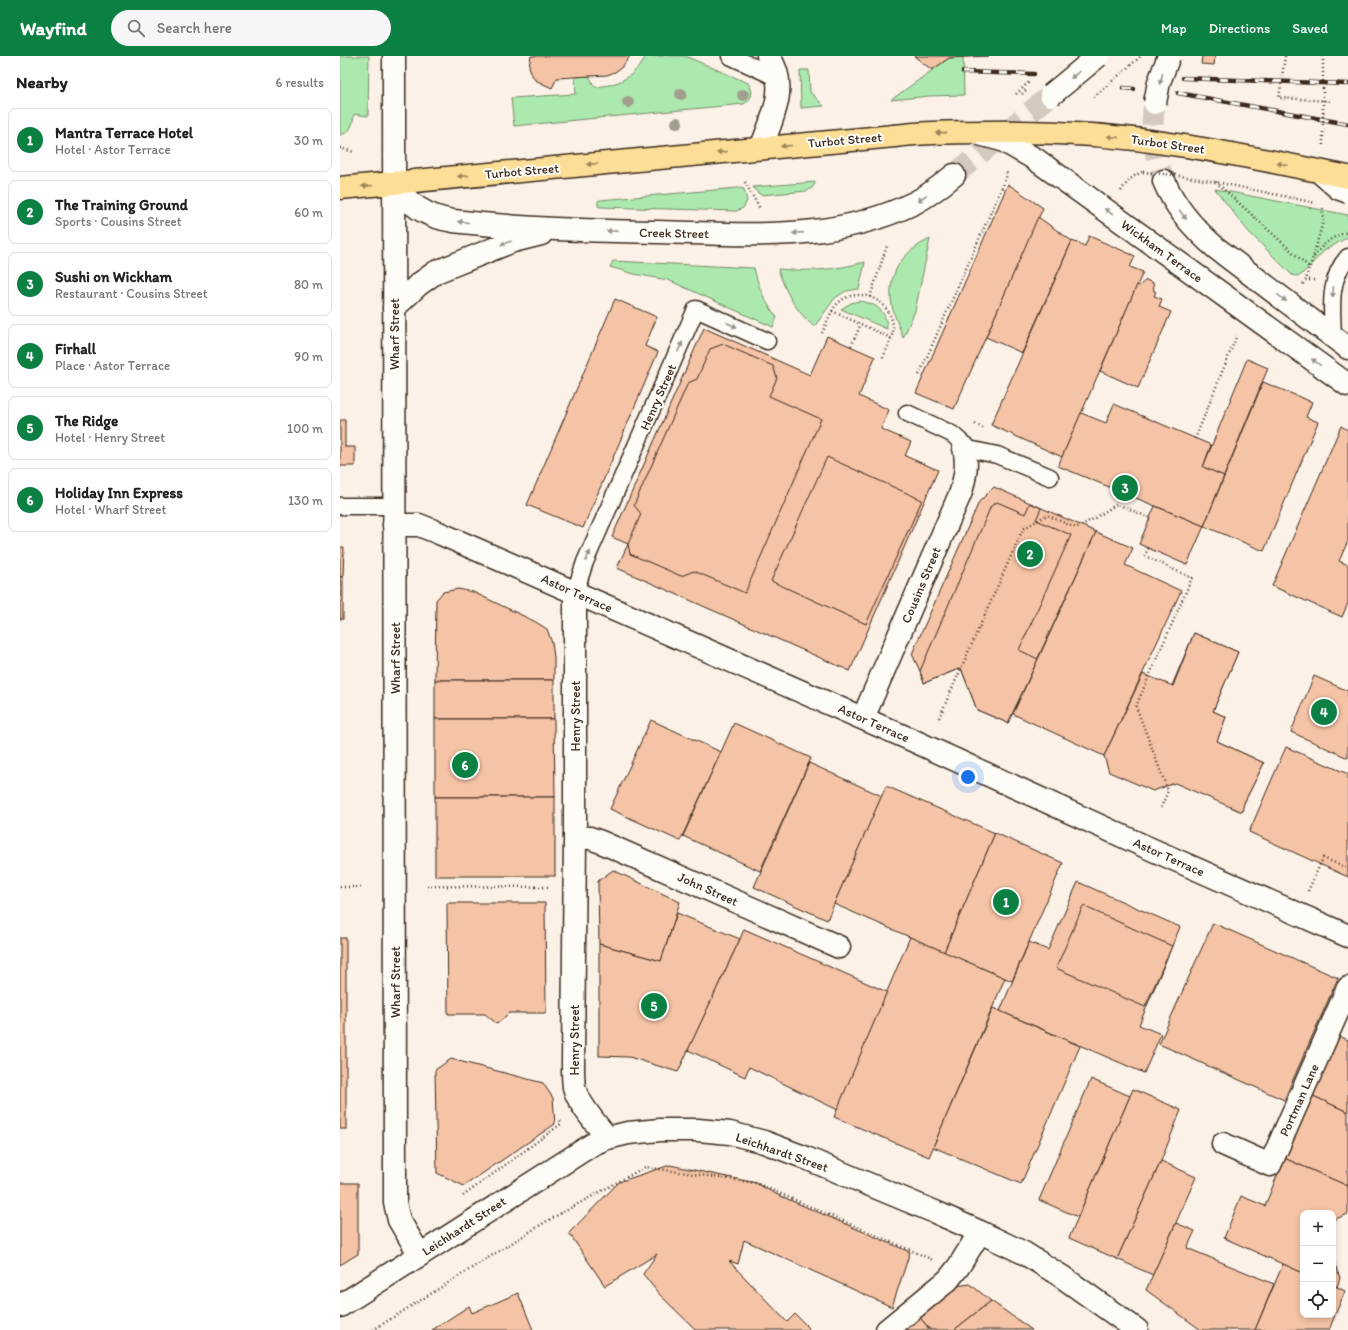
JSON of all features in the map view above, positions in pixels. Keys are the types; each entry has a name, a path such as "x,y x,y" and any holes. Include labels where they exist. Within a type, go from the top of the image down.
{"main road":[{"name":"Turbot Street","path":"340,188 894,136 969,132 1082,134 1139,139 1219,151 1348,177"}],"street":[{"name":"Wharf Street","path":"394,56 395,1203 399,1220 420,1255"},
{"path":"761,148 776,106 778,92 775,68 768,56"},
{"path":"1051,95 1098,56"},
{"path":"1155,103 1159,82 1169,56"},
{"name":"Wickham Terrace","path":"969,132 1002,140 1035,159 1348,385"},
{"name":"Creek Street","path":"394,184 401,194 417,209 442,219 459,222 572,230 770,235 800,234 831,230 887,215 916,202 954,175"},
{"path":"1164,181 1181,212 1197,232 1340,342"},
{"path":"394,308 426,278 442,269 522,238 544,233 572,230"},
{"name":"Cousins Street","path":"863,718 961,492 966,468 964,448"},
{"name":"Astor Terrace","path":"394,515 419,526 428,528 863,718 1151,849 1348,936"},
{"name":"Henry Street","path":"575,592 574,1086 582,1103 607,1138"},
{"name":"John Street","path":"575,837 590,838 601,842 839,947"},
{"name":"Portman Lane","path":"1223,1144 1270,1165 1348,988"},
{"name":"Leichhardt Street","path":"340,1306 593,1144 607,1138 628,1133 660,1130 698,1130 730,1133 764,1142 801,1156 980,1232 1024,1253 1049,1268 1137,1330"},
{"path":"887,1330 948,1280 959,1266 980,1232"}],"lane":[{"path":"730,56 767,72 778,83"},
{"path":"1313,170 1338,191 1348,195"},
{"path":"1340,342 1332,290 1335,276 1348,257"},
{"name":"Henry Street","path":"575,592 585,562 696,309 767,341"},
{"path":"907,413 952,434 961,442 964,448 997,455 1050,477"},
{"path":"340,506 394,515"}],"path":[{"path":"1094,97 1141,56"},
{"path":"1285,56 1279,98 1332,101"},
{"path":"1323,56 1323,148"},
{"path":"340,148 354,152"},
{"path":"918,375 1006,178 1006,171"},
{"path":"1106,211 1129,180 1134,175 1142,172 1174,175 1216,182 1327,205"},
{"path":"745,182 764,216"},
{"path":"1216,182 1310,267"},
{"path":"1306,280 1323,222 1323,207"},
{"path":"1310,267 1320,247 1329,240 1348,232"},
{"path":"870,296 887,246"},
{"path":"822,333 832,311 839,303 848,297 859,295 870,296 880,301 887,308 893,328 891,338 882,359"},
{"path":"832,311 891,338"},
{"path":"851,346 860,324"},
{"path":"1195,438 1239,331"},
{"path":"939,718 1023,529 1047,516 1076,528 1117,504 1150,518"},
{"path":"1148,548 1145,556 1192,578 1136,706 1168,791 1160,810"},
{"path":"1308,891 1323,858 1348,868"},
{"path":"427,886 540,887"},
{"path":"340,887 363,887"},
{"path":"463,1196 561,1124"},
{"path":"374,1330 548,1221 645,1167 756,1183 939,1263"}],"green space":[{"path":"340,56 369,56 368,116 354,114 351,128 344,134 340,135"},
{"path":"646,56 685,56 748,83 752,95 744,104 514,126 511,98 576,94 575,77 589,76 595,87 619,82 631,75"},
{"path":"963,57 964,95 929,96 891,100 949,58"},
{"path":"800,70 809,70 810,92 824,106 801,108"},
{"path":"816,182 812,188 807,191 761,195 753,187"},
{"path":"738,188 744,189 747,201 743,208 736,211 598,206 598,201 600,200"},
{"path":"1215,189 1348,215 1348,237 1325,250 1301,275 1292,275 1248,231"},
{"path":"930,239 915,311 903,338 892,306 891,284 898,265 904,257 911,250"},
{"path":"613,261 754,268 762,294 777,317 773,327 668,280 634,274 610,267"},
{"path":"865,262 859,289 846,291 835,298 814,327 801,314 792,301 784,286 778,269 822,270"},
{"path":"859,301 875,306 883,313 887,329 841,309 851,303"}],"building":[{"path":"531,56 630,56 622,67 615,72 607,75 557,78 552,88 535,80 529,66"},
{"path":"914,56 989,56 949,58 932,70"},
{"path":"1202,56 1215,56 1214,65 1201,64"},
{"path":"1008,184 1043,208 954,409 916,393"},
{"path":"1038,217 1072,241 1022,353 986,337"},
{"path":"1089,236 1135,256 1130,267 1143,272 1062,457 991,425 1072,241 1085,246"},
{"path":"1146,280 1153,283 1154,291 1156,292 1154,296 1162,299 1159,307 1171,312 1138,388 1100,371 1137,285 1139,286"},
{"path":"615,299 657,317 645,346 658,352 583,528 527,505"},
{"path":"704,328 810,375 827,336 875,357 859,396 889,410 881,429 911,442 905,456 938,470 850,671 617,568 628,544 612,537"},
{"path":"723,344 773,366 777,378 769,396 821,419 745,593 694,571 681,576 630,554 628,544 641,514 634,505 688,383 697,379 710,349"},
{"path":"1247,359 1268,368 1224,476 1203,467"},
{"path":"1263,382 1312,402 1306,417 1318,422 1264,551 1204,526"},
{"path":"1114,404 1211,445 1203,467 1224,476 1204,526 1058,466 1081,413 1106,423"},
{"path":"340,420 345,420 345,447 355,447 355,466 340,466"},
{"path":"1341,426 1348,430 1348,541 1339,561 1348,565 1348,603 1342,617 1272,586"},
{"path":"827,457 922,500 866,624 771,581"},
{"path":"994,487 1096,532 1008,723 977,710 961,668 924,683 912,654 979,502"},
{"path":"997,502 1025,514 1030,503 1041,508 1036,520 1071,535 1019,650 1038,659 1008,723 977,710 961,668 924,683 920,671 991,506"},
{"path":"1155,506 1204,526 1187,565 1139,544"},
{"path":"1096,532 1133,548 1125,565 1181,591 1104,756 1013,714"},
{"path":"340,547 344,547 343,577 340,577"},
{"path":"340,577 343,577 343,619 340,619"},
{"path":"458,589 473,592 534,621 547,629 552,643 554,657 554,680 435,680 436,600 443,592"},
{"path":"1194,633 1238,652 1213,711 1226,717 1217,741 1264,763 1244,803 1175,772 1155,726"},
{"path":"1194,633 1238,652 1213,711 1226,717 1217,741 1264,763 1244,803 1242,812 1175,783 1153,791 1109,772 1104,756 1143,674 1173,686"},
{"path":"1314,676 1348,691 1348,758 1291,732"},
{"path":"435,680 554,680 554,719 435,719"},
{"path":"435,719 554,719 555,797 435,797"},
{"path":"651,720 721,752 680,841 610,809"},
{"path":"734,723 811,758 760,871 683,836"},
{"path":"1286,747 1348,774 1348,877 1249,832"},
{"path":"809,763 882,796 827,920 754,887"},
{"path":"886,786 995,833 944,952 834,904"},
{"path":"435,797 555,797 555,876 435,876"},
{"path":"995,833 1063,863 1012,981 944,952"},
{"path":"613,870 680,902 661,961 599,944 598,881"},
{"path":"1078,882 1180,927 1139,1025 1161,1034 1144,1073 1000,1011 1029,942 1048,950"},
{"path":"447,903 545,903 546,1013 509,1013 497,1024 485,1014 448,1014"},
{"path":"1083,906 1172,946 1145,1007 1056,968"},
{"path":"677,913 740,939 678,1072 629,1057 599,1056 599,944 661,961"},
{"path":"1213,923 1338,978 1284,1100 1159,1044"},
{"path":"744,929 887,992 838,1110 749,1067 745,1077 688,1050"},
{"path":"910,937 1005,978 929,1157 834,1117"},
{"path":"340,938 346,938 346,1129 340,1129"},
{"path":"993,1008 1080,1046 1021,1184 933,1147"},
{"path":"1337,1035 1348,1040 1348,1112 1311,1095"},
{"path":"451,1059 543,1083 553,1098 555,1124 464,1186 437,1173 435,1070"},
{"path":"1091,1079 1130,1096 1078,1217 1039,1200"},
{"path":"1133,1089 1181,1110 1161,1161 1117,1259 1069,1238"},
{"path":"1311,1095 1348,1112 1348,1186 1284,1158"},
{"path":"1284,1158 1348,1186 1348,1214 1336,1219 1336,1210 1300,1210 1300,1272 1224,1238 1241,1196 1265,1206"},
{"path":"1161,1161 1196,1177 1153,1275 1117,1259"},
{"path":"670,1165 756,1183 776,1194 910,1252 892,1307 744,1240 738,1264 729,1261 787,1322 795,1314 809,1328 807,1330 696,1330 659,1294 643,1274 657,1254 605,1286 569,1233 619,1182"},
{"path":"340,1183 358,1183 358,1254 340,1265"},
{"path":"1176,1223 1195,1231 1187,1248 1274,1284 1255,1330 1201,1330 1146,1290"},
{"path":"1283,1264 1300,1272 1300,1318 1334,1318 1329,1330 1255,1330"},
{"path":"1336,1267 1340,1278 1336,1286"},
{"path":"970,1284 991,1301 954,1330 930,1330 918,1315 949,1287"},
{"path":"1336,1286 1345,1291 1336,1313"},
{"path":"518,1293 533,1330 432,1330 469,1306 472,1313"},
{"path":"991,1301 1032,1330 954,1330"},
{"path":"918,1315 930,1330 899,1330"}],"tunnel":[{"path":"954,175 1051,95"},
{"path":"1155,103 1153,113 1154,142 1164,181"}],"railway":[{"path":"963,72 1034,74"},
{"path":"1183,78 1348,84"},
{"path":"1123,88 1134,89"},
{"path":"1178,93 1348,124"}],"place":[{"name":"Sushi on Wickham","path":"1125,488"},
{"name":"The Training Ground","path":"1030,554"},
{"name":"Firhall","path":"1324,712"},
{"name":"Holiday Inn Express","path":"465,765"},
{"name":"Mantra Terrace Hotel","path":"1006,902"},
{"name":"The Ridge","path":"654,1006"}]}
